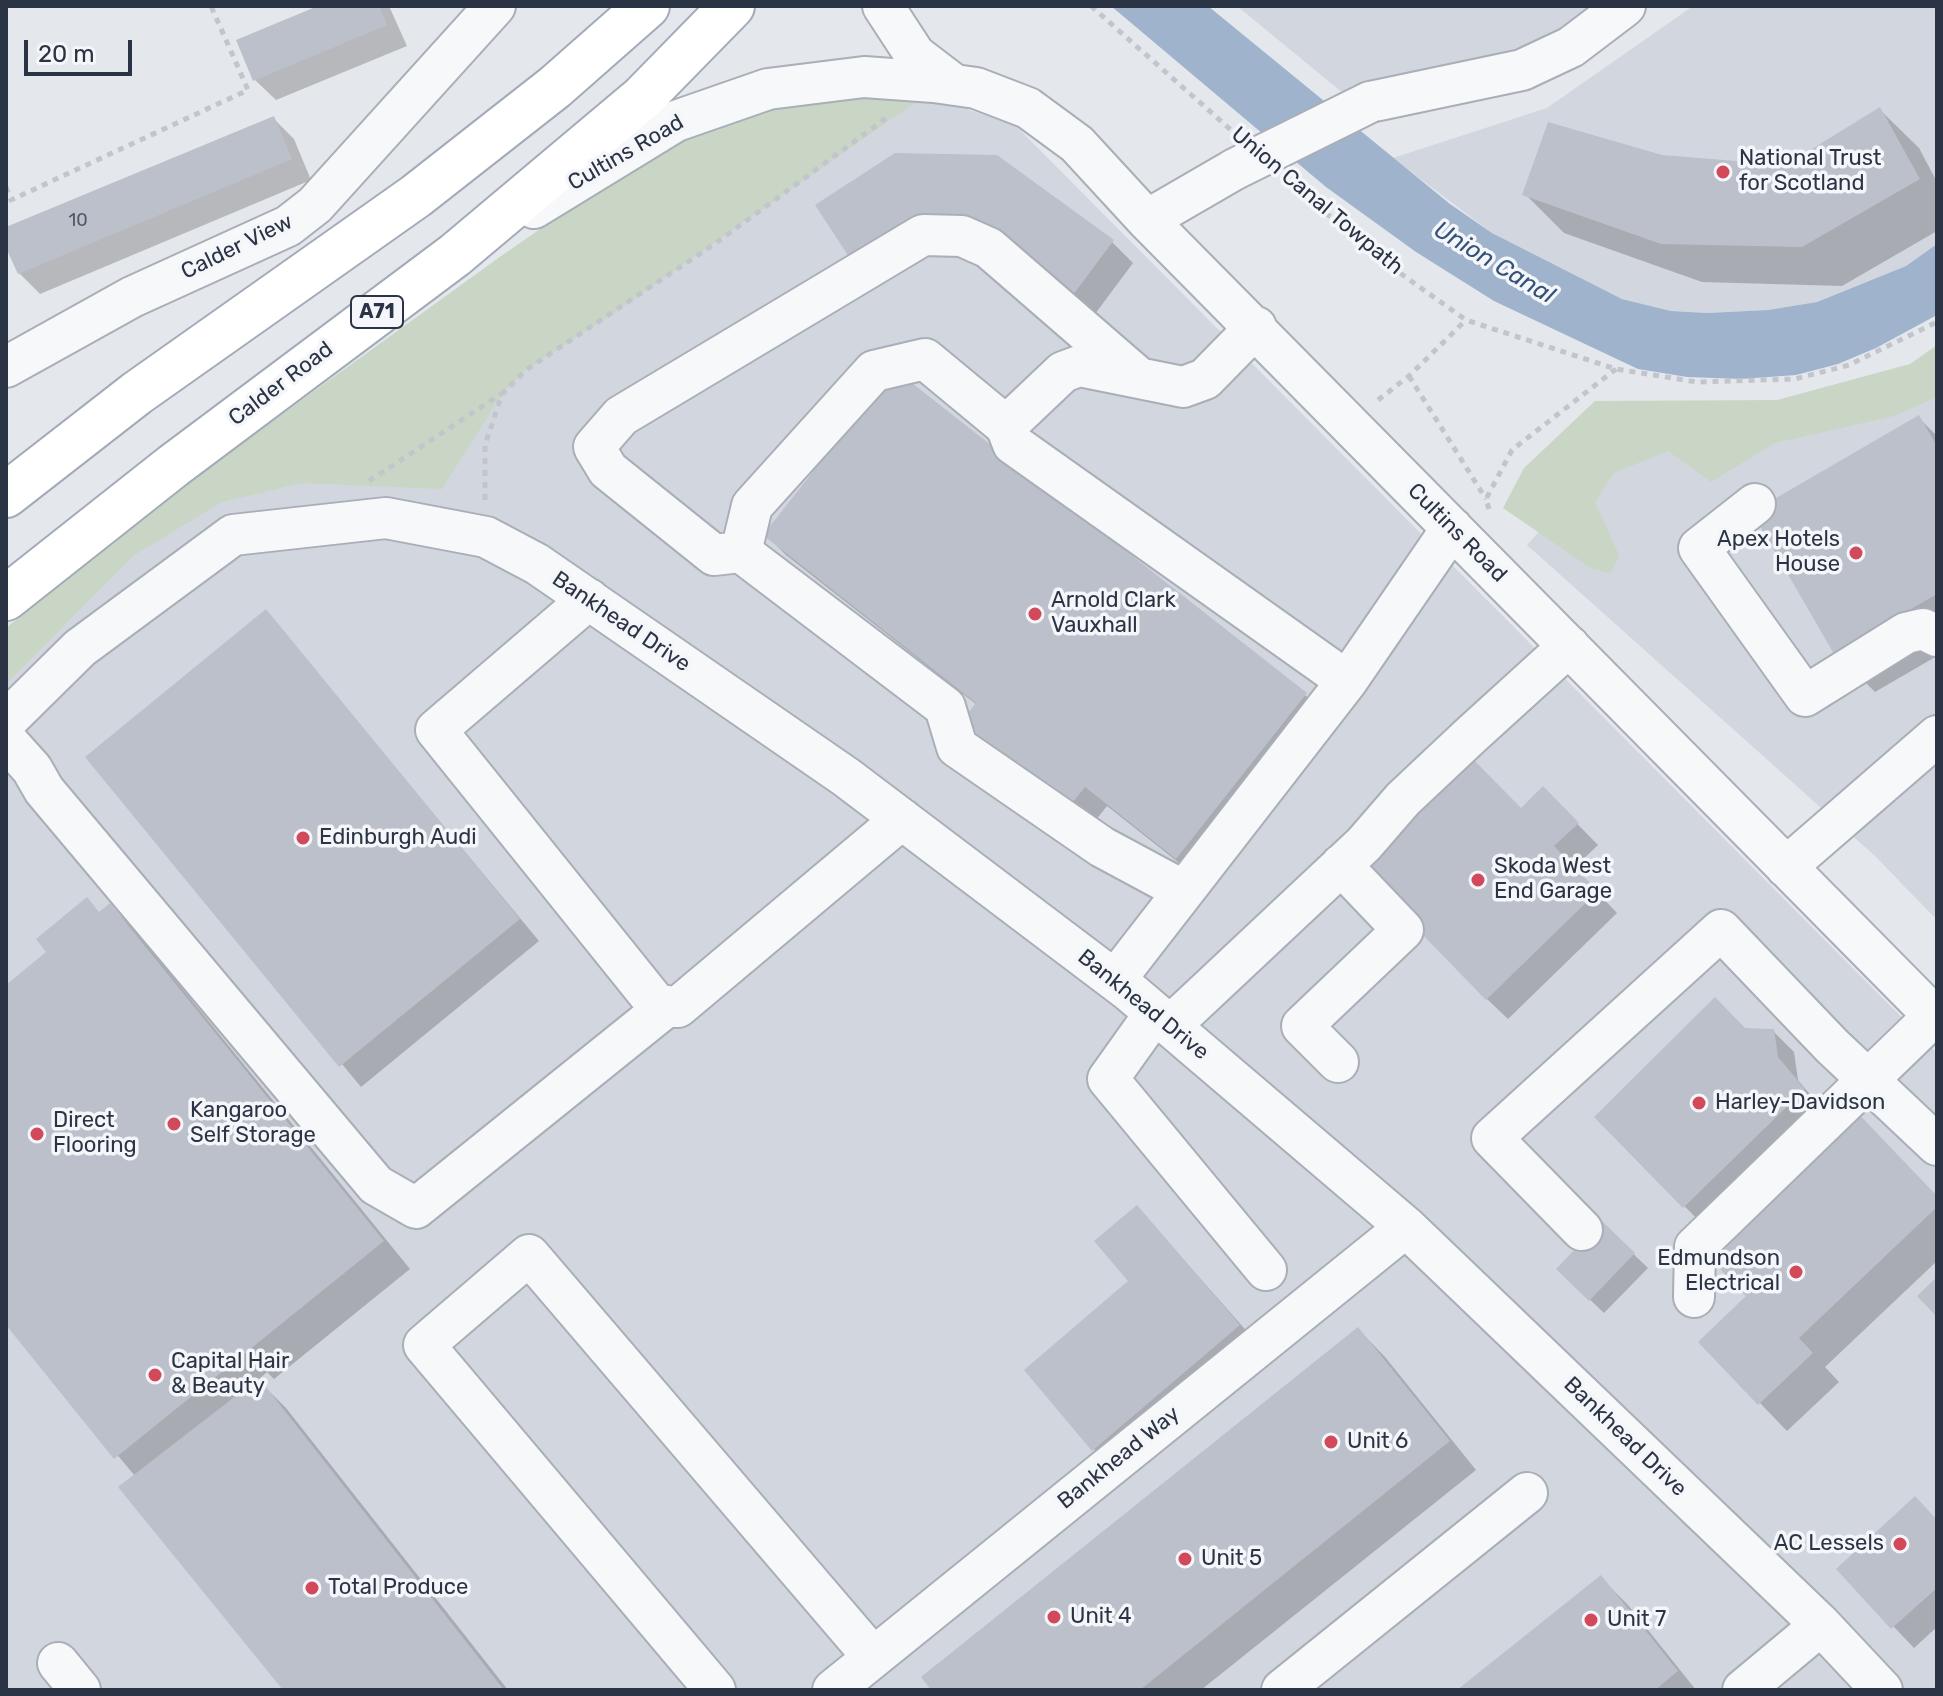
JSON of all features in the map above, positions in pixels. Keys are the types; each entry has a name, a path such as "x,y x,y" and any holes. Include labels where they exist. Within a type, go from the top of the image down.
{"main road":[{"path":"6,495 137,393 416,196 555,87 647,6"},
{"name":"Calder Road","path":"6,598 173,466 455,255 643,97 732,6"}],"street":[{"name":"Calder View","path":"6,367 132,297 288,226 315,205 495,6"},
{"path":"883,6 934,73"},
{"path":"911,6 934,73"},
{"path":"1147,220 1238,154 1370,102 1522,70 1571,47 1625,6"},
{"name":"Cultins Road","path":"455,255 653,134 724,102 813,81 934,73 1002,97 1053,125 1077,144 1147,220 1936,1017"},
{"path":"1139,378 989,248 962,236 923,235 621,416 594,447 608,470 714,555 741,552 945,707 957,747 1102,847 1182,890"},
{"path":"1006,426 1063,372 1079,366 1183,387 1205,379 1256,327"},
{"path":"741,552 752,506 874,371 925,359 1006,426 1013,444 1347,681"},
{"path":"1755,504 1699,548 1805,696 1906,633 1923,629 1937,636"},
{"name":"Bankhead Drive","path":"6,721 80,648 233,535 386,518 486,537 537,564 589,599 902,819 1163,1019 1406,1227 1821,1625 1882,1690"},
{"path":"1115,980 1347,681 1452,528"},
{"path":"589,599 436,730 658,1006 678,1007 902,819"},
{"path":"1266,1270 1108,1079 1163,1019 1341,865 1414,789 1569,646"},
{"path":"1786,867 1937,736"},
{"path":"6,740 32,769 44,790 376,1185 416,1208 667,1006"},
{"path":"1338,1062 1302,1026 1403,930 1341,865"},
{"path":"1582,1230 1492,1138 1721,930 1937,1145"},
{"path":"1694,1297 1695,1247 1868,1078 1936,1017"},
{"name":"Bankhead Way","path":"833,1690 1406,1227"},
{"path":"715,1690 424,1345 529,1255 873,1657"},
{"path":"1282,1690 1527,1493"},
{"path":"1743,1690 1821,1625"}],"path":[{"path":"6,187 11,200 248,90 211,6"},
{"name":"Union Canal Towpath","path":"1091,6 1238,154"},
{"path":"358,488 502,394 526,370 794,188 934,73"},
{"name":"Union Canal Towpath","path":"1287,180 1383,261 1466,320 1616,369 1697,382 1795,379 1849,365 1937,322"},
{"path":"1343,419 1368,408 1409,376 1466,320"},
{"path":"1486,499 1504,461 1523,438 1557,416 1616,369"},
{"path":"1409,376 1486,499 1493,523"},
{"path":"486,537 485,445 502,394"}],"shaded area":[{"path":"1237,6 1597,6 1522,54 1349,98"},
{"path":"1693,6 1937,6 1937,244 1906,266 1817,302 1768,310 1671,311 1622,299 1492,233 1393,158 1547,108"},
{"path":"926,95 1016,126 1937,1053 1937,1690 6,1690 6,628 504,254"},
{"path":"1937,360 1937,920 1875,856 1527,545 1633,427 1698,434"}],"green space":[{"path":"839,94 926,95 617,311 526,370 502,394 442,489 302,483 222,502 133,556 6,684 6,628 177,490 504,254 649,154 751,109"},
{"path":"1937,345 1937,397 1894,416 1775,443 1711,482 1668,451 1614,473 1595,502 1619,555 1611,573 1592,569 1503,508 1524,468 1595,401 1777,400 1910,364"}],"water":[{"name":"Union Canal","path":"1111,6 1208,6 1450,204 1492,233 1622,299 1671,311 1707,313 1768,310 1817,302 1906,266 1937,244 1937,315 1876,348 1838,364 1796,375 1741,379 1687,377 1638,369 1494,301 1416,252 1326,187"}],"building":[{"path":"318,6 379,6 387,25 253,81 236,40"},
{"name":"National Trust for Scotland","path":"1880,107 1920,179 1802,247 1661,244 1522,195 1548,122 1662,155 1786,165"},
{"path":"274,116 292,159 18,274 6,248 6,227"},
{"path":"895,153 997,155 1114,240 1070,299 973,227 855,266 815,205"},
{"name":"Arnold Clark Vauxhall","path":"894,369 1307,693 1176,859 1085,787 1065,812 957,727 976,703 763,535"},
{"name":"Apex Hotels House","path":"1919,415 1937,446 1937,594 1834,654 1752,512"},
{"name":"Edinburgh Audi","path":"266,609 520,919 339,1067 85,757"},
{"name":"Skoda West End Garage","path":"1471,757 1521,808 1543,786 1579,823 1554,846 1598,891 1486,1000 1358,868"},
{"name":"Kangaroo Self Storage","path":"87,897 99,912 110,903 384,1241 114,1459 6,1325 6,985 46,952 36,939"},
{"name":"Harley-Davidson","path":"1715,997 1745,1028 1774,1029 1778,1057 1805,1089 1683,1208 1594,1117"},
{"name":"Edmundson Electrical","path":"1850,1105 1937,1196 1937,1207 1799,1338 1813,1353 1758,1405 1698,1342 1746,1296 1700,1248"},
{"path":"1137,1205 1240,1325 1092,1451 1024,1370 1128,1281 1094,1241"},
{"path":"1602,1221 1635,1253 1589,1301 1556,1269"},
{"path":"1937,1277 1937,1317 1917,1296"},
{"path":"1358,1327 1450,1441 1140,1690 931,1690 921,1677"},
{"name":"Total Produce","path":"259,1378 504,1690 283,1690 118,1487"},
{"name":"AC Lessels","path":"1915,1496 1937,1520 1937,1588 1891,1629 1836,1569"},
{"name":"Unit 7","path":"1601,1575 1678,1671 1655,1690 1457,1690"}],"place":[{"name":"National Trust for Scotland","path":"1723,172"},
{"name":"Apex Hotels House","path":"1856,553"},
{"name":"Arnold Clark Vauxhall","path":"1035,614"},
{"name":"Edinburgh Audi","path":"303,838"},
{"name":"Skoda West End Garage","path":"1478,880"},
{"name":"Harley-Davidson","path":"1699,1103"},
{"name":"Kangaroo Self Storage","path":"174,1124"},
{"name":"Direct Flooring","path":"37,1134"},
{"name":"Edmundson Electrical","path":"1796,1272"},
{"name":"Capital Hair & Beauty","path":"155,1375"},
{"name":"Unit 6","path":"1331,1442"},
{"name":"AC Lessels","path":"1900,1544"},
{"name":"Unit 5","path":"1185,1559"},
{"name":"Total Produce","path":"312,1588"},
{"name":"Unit 4","path":"1054,1617"},
{"name":"Unit 7","path":"1591,1620"}]}
